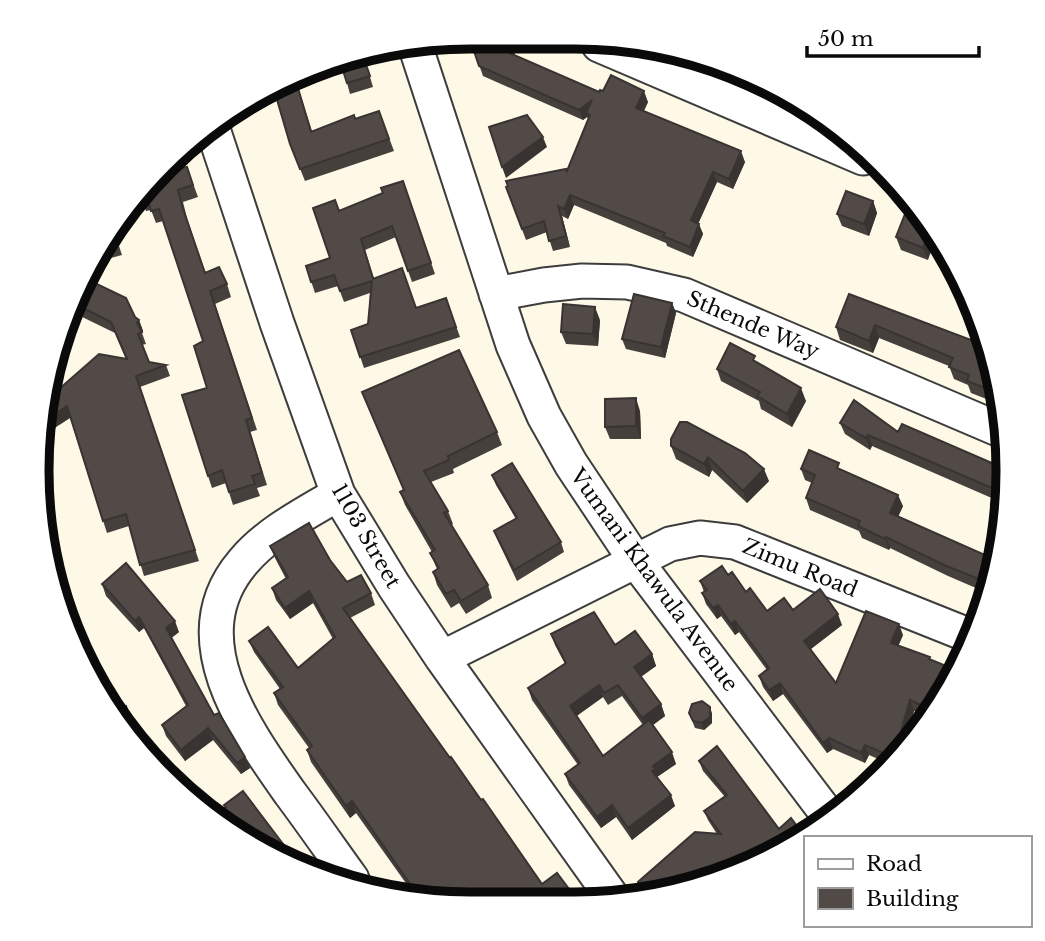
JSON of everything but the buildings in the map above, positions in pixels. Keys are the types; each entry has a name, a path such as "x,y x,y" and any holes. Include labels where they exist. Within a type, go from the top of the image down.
{"street":[{"path":"614,51 850,153"},
{"name":"Vumani Khawula Avenue","path":"418,53 513,345 544,416 571,464 635,560 824,810"},
{"name":"1103 Street","path":"215,135 277,323 338,494 442,658 607,890"},
{"name":"Sthende Way","path":"496,294 582,281 627,282 684,295 993,427"},
{"path":"338,494 263,540 240,564 225,589 217,622 217,653 225,684 241,721 349,874"},
{"name":"Zimu Road","path":"442,658 635,560 670,544 701,538 735,542 963,633"}]}
